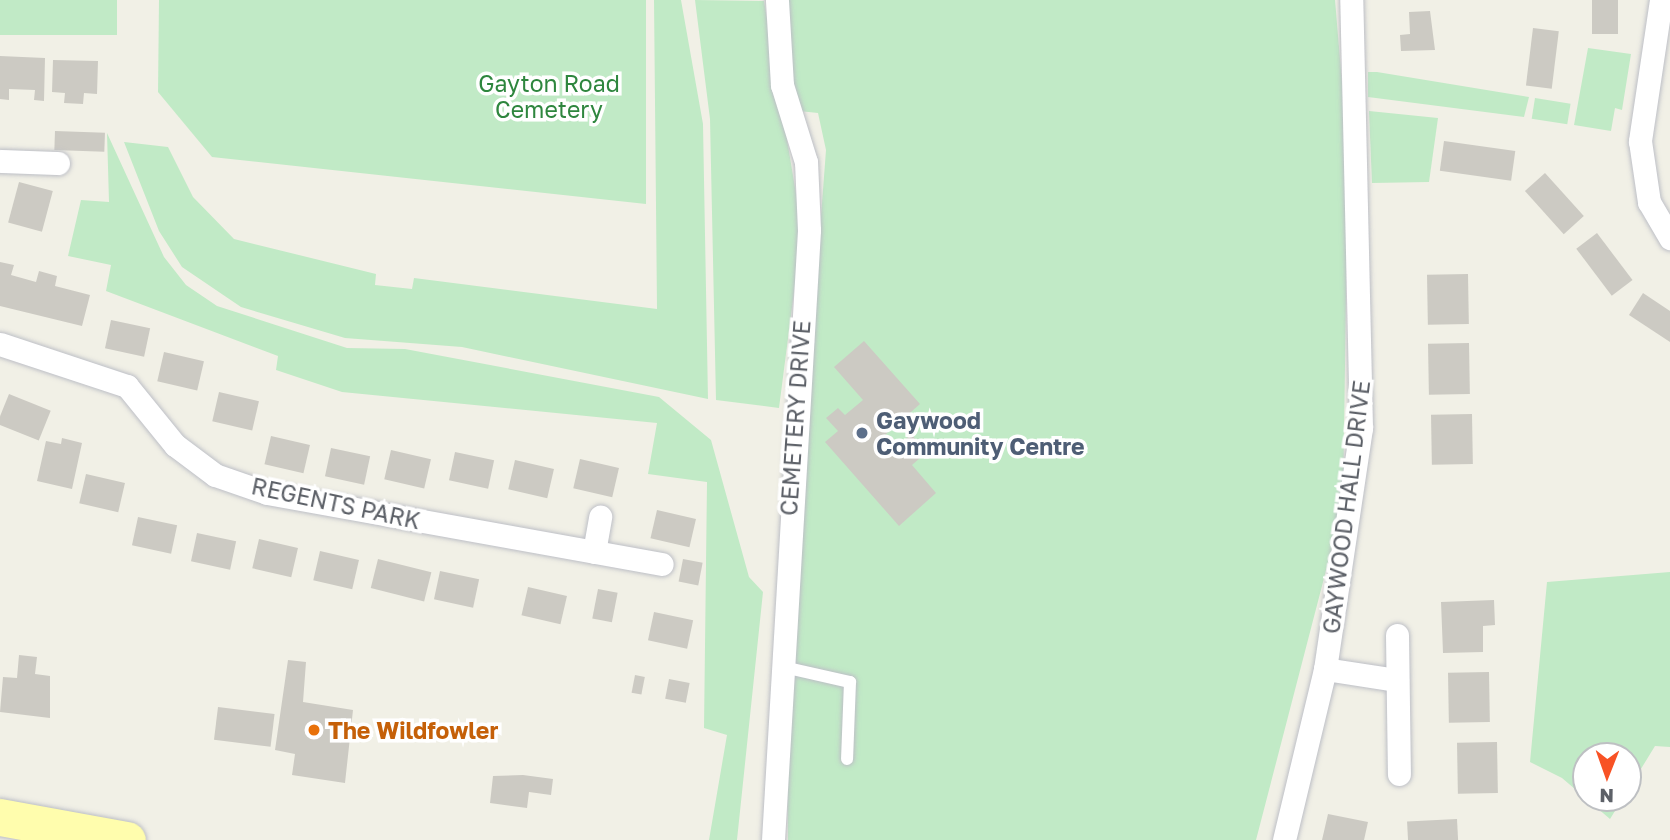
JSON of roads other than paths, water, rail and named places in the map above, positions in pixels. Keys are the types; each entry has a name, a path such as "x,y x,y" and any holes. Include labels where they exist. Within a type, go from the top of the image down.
{"main road":[{"path":"0,817 127,840"}],"street":[{"name":"CEMETERY DRIVE","path":"773,840 779,666 809,230 806,162 782,85 777,0"},
{"name":"GAYWOOD HALL DRIVE","path":"1283,840 1325,669 1363,373 1351,0"},
{"path":"1661,0 1640,141 1649,202 1670,238"},
{"path":"0,161 58,163"},
{"name":"REGENTS PARK","path":"5,346 127,386 175,445 215,475 267,492 662,564"},
{"path":"594,552 600,517"},
{"path":"1397,635 1399,774"},
{"path":"1325,669 1397,680"}],"lane":[{"path":"779,666 850,682 847,759"}],"place":[{"name":"Gaywood Community Centre","path":"862,433"},
{"name":"The Wildfowler","path":"314,730"}],"park label":[{"name":"Gayton Road Cemetery","path":"549,96"}]}
